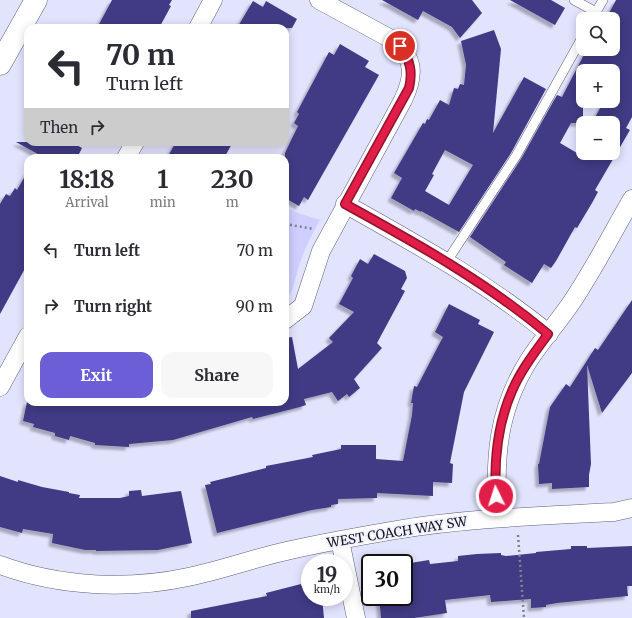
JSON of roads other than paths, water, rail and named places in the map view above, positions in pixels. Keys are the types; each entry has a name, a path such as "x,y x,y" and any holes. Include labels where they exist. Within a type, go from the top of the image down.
{"main road":[{"path":"0,64 36,0"}],"street":[{"path":"200,24 213,0"},
{"path":"289,317 303,306 321,251 330,232 406,94 411,80 411,66 405,53 391,39 319,0"},
{"path":"498,518 495,477 497,449 504,417 512,391 530,360 577,294 632,199"},
{"path":"345,204 447,261 494,292 548,334"},
{"path":"0,386 24,343"},
{"name":"WEST COACH WAY SW","path":"0,565 51,578 79,583 150,584 189,577 290,550 399,530 498,518 614,512 632,508"},
{"path":"340,540 356,618"}],"lane":[{"path":"574,0 589,12"},
{"path":"596,12 603,0"},
{"path":"447,261 516,156 576,49"}]}
